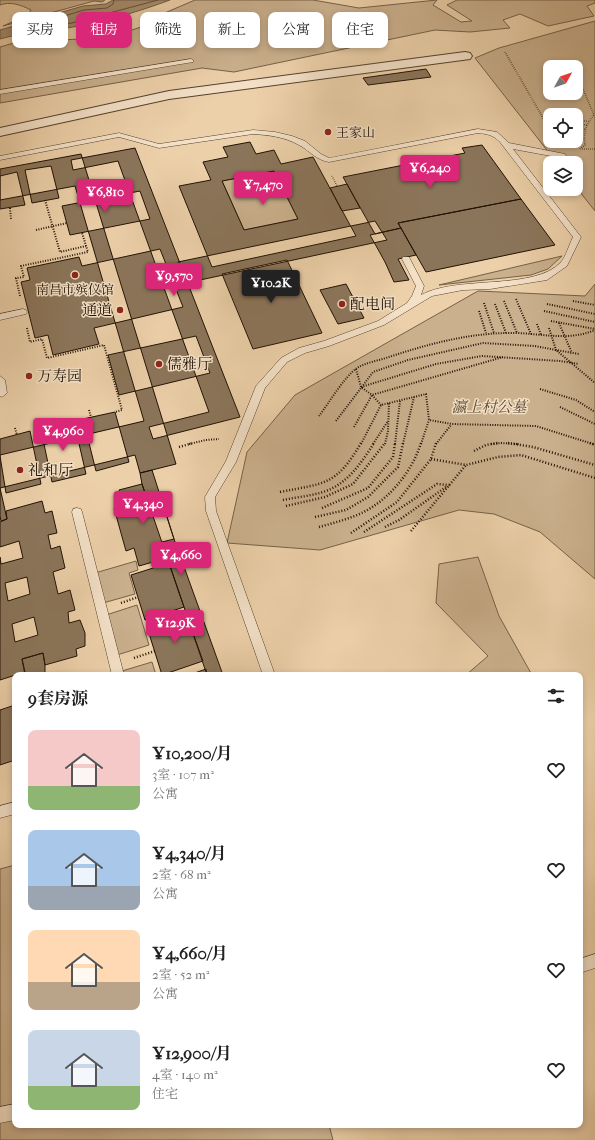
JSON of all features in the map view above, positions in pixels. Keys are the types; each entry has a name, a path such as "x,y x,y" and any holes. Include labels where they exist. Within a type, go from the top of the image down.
{"street":[{"path":"0,132 169,95 466,56"}],"lane":[{"path":"0,92 191,60"},
{"path":"0,158 119,135 159,146 260,131 277,134 302,143 323,159 329,160 478,131 489,131 498,134 576,237 564,264 544,278 490,286 463,287 430,294 381,323 326,344 302,350 284,360 261,386 231,462 210,497 211,510 268,672"},
{"path":"506,145 562,156"},
{"path":"406,260 420,286 416,297 410,305"},
{"path":"0,317 23,312"},
{"path":"0,380 2,393"},
{"path":"77,512 117,672"},
{"path":"0,812 12,809"},
{"path":"583,965 595,961"},
{"path":"0,1116 12,1113"}],"path":[{"path":"505,52 542,116"},
{"path":"580,149 585,145 584,134 588,121 594,115 584,89"},
{"path":"583,121 588,121"},
{"path":"583,125 587,125"},
{"path":"330,174 337,186"},
{"path":"45,200 60,252 86,246"},
{"path":"10,208 11,219"},
{"path":"36,230 67,223"},
{"path":"82,233 88,252 21,266 24,276 16,278 30,342 42,339 47,358 104,345 122,410 115,412"},
{"path":"503,298 517,333"},
{"path":"494,299 506,333"},
{"path":"516,299 531,334"},
{"path":"484,300 494,333"},
{"path":"573,301 595,306"},
{"path":"547,304 595,314"},
{"path":"479,311 486,333"},
{"path":"544,311 595,322"},
{"path":"551,321 595,329"},
{"path":"560,322 572,353"},
{"path":"537,324 542,336"},
{"path":"549,328 556,350 595,383"},
{"path":"319,416 356,369 420,346 450,338 486,333 517,333 552,337 588,334 595,329"},
{"path":"336,421 373,372 408,360 483,343 535,346 579,354"},
{"path":"361,387 454,360 482,356 580,364"},
{"path":"354,427 372,395 505,357"},
{"path":"356,369 361,387 372,395 381,405"},
{"path":"540,389 570,396 595,412"},
{"path":"280,492 316,484 334,478 348,462 368,431 381,405 426,394 428,420 417,456 406,475 381,501 353,517 319,527"},
{"path":"315,517 346,510 368,497 398,467 414,397"},
{"path":"322,508 368,488 393,457 400,401"},
{"path":"286,506 325,497 353,484 385,446 389,403"},
{"path":"560,407 595,424"},
{"path":"89,410 91,418"},
{"path":"54,418 56,426"},
{"path":"428,420 452,424 536,426 595,445"},
{"path":"283,500 330,490 341,482 360,463 388,421"},
{"path":"351,533 397,502 431,459 435,445 452,424"},
{"path":"15,428 17,435"},
{"path":"179,447 206,440 240,439"},
{"path":"474,451 481,445 487,444 523,444 595,465"},
{"path":"431,459 466,465 498,457 521,455 595,478"},
{"path":"410,531 466,465"},
{"path":"364,532 436,484 450,485"},
{"path":"385,527 399,520 450,485"}],"green space":[{"path":"0,0 105,0 102,2 94,1 54,12 30,12 31,10 16,4 8,3 0,5"},
{"path":"195,0 313,0 359,8 437,0 433,5 461,22 472,21 447,5 457,0 595,0 595,3 587,6 594,16 548,26 520,14 503,20 510,28 470,32 435,30 388,40 388,12 332,12 332,48 349,48 234,72 202,68 0,103 0,47 12,44 12,48 68,48 68,40 76,39 76,48 132,48 132,30 140,27 140,48 196,48 196,12 167,12"},
{"path":"595,21 595,211 583,196 583,156 552,156 545,148 583,148 583,108 543,108 543,145 475,58 499,48"},
{"path":"274,171 298,219 244,230 222,181"},
{"path":"562,256 548,269 531,275 439,285"},
{"name":"瀛上村公墓","path":"595,284 595,579 540,532 494,514 459,510 320,550 227,543 247,452 295,395 478,291 585,296"},
{"path":"478,557 499,616 530,672 469,672 488,656 436,603 439,564"},
{"path":"136,561 138,570 129,573 135,594 103,603 95,573"},
{"path":"137,605 149,645 117,655 106,615"},
{"path":"152,662 155,672 122,672"},
{"path":"12,866 12,1128 330,1128 333,1140 0,1140 0,869"}],"water":[{"path":"113,0 170,0 132,13 76,12 76,26 68,28 68,12 62,12 83,6 106,4"},
{"path":"12,27 12,36 0,39 0,30"}],"building":[{"path":"426,69 431,77 368,85 363,78"},
{"path":"250,142 256,154 274,150 281,164 313,157 356,236 212,267 179,186 211,180 203,162 228,157 223,147","holes":["274,171 298,219 244,230 222,181"]},
{"path":"482,145 521,199 398,223 401,228 375,234 343,177 465,153 462,148"},
{"path":"135,148 240,417 153,439 149,427 209,412 118,161 73,170 71,160"},
{"name":"通道","path":"81,154 176,464 140,473 135,455 0,488 0,455 144,421 75,186 0,200 0,169"},
{"path":"51,166 59,198 32,203 25,170"},
{"path":"17,172 25,205 0,209 0,176"},
{"path":"347,184 360,208 342,211 330,188"},
{"path":"140,191 150,219 70,235 62,206"},
{"path":"521,199 555,245 426,272 398,223"},
{"path":"375,221 387,240 186,283 178,262"},
{"path":"401,228 416,255 398,259 409,280 394,282 370,235"},
{"path":"160,249 183,307 94,328 99,344 53,355 48,335 35,338 21,282 30,280 27,268 79,257 82,266"},
{"path":"287,260 322,333 253,349 222,274"},
{"name":"配电间","path":"346,284 364,318 338,324 320,290"},
{"name":"儒雅厅","path":"196,336 210,373 119,395 108,355"},
{"path":"115,412 129,462 96,471 83,419"},
{"path":"74,422 86,474 52,482 41,430"},
{"name":"礼和厅","path":"30,431 41,484 6,493 0,456 0,439"},
{"path":"152,470 174,539 222,672 206,672 142,484 140,473"},
{"path":"142,484 147,499 160,495 174,539 162,542 167,558 139,566 134,548 126,551 114,508 123,506 119,490"},
{"path":"0,488 7,519 1,521 0,516"},
{"path":"42,501 45,513 52,511 57,533 48,535 51,549 60,546 65,568 53,572 58,594 70,590 75,610 68,612 69,623 80,620 85,633 85,646 76,649 77,656 45,665 43,653 22,659 25,672 12,672 12,676 0,680 0,557 1,564 23,558 19,541 0,547 0,522 7,519 6,511","holes":["27,577 30,594 8,601 5,583","34,617 38,635 15,642 12,624"]},
{"path":"169,563 184,607 145,620 131,575"},
{"path":"186,614 203,661 171,672 161,672 147,627"},
{"path":"43,653 45,672 24,672 22,659"},
{"path":"206,669 206,672 198,672"},
{"path":"12,706 12,761 0,765 0,710"}],"place":[{"name":"王家山","path":"328,132"},
{"name":"南昌市殡仪馆","path":"75,275"},
{"name":"配电间","path":"342,304"},
{"name":"通道","path":"120,310"},
{"name":"儒雅厅","path":"159,364"},
{"name":"万寿园","path":"29,376"},
{"name":"礼和厅","path":"20,470"}]}
